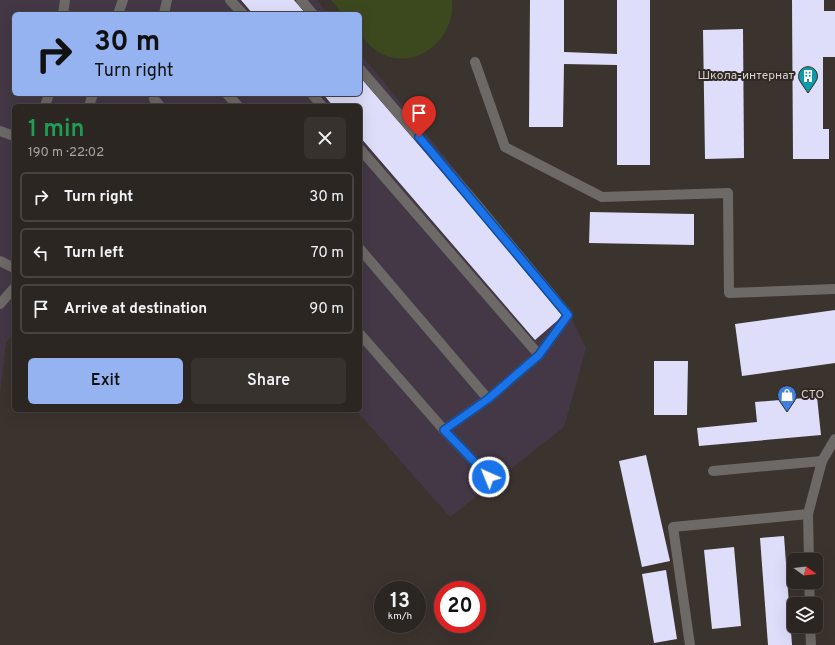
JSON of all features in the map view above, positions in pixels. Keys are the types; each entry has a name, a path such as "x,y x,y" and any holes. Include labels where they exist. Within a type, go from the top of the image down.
{"lane":[{"path":"63,12 65,0"},
{"path":"119,12 123,0"},
{"path":"164,12 167,0"},
{"path":"230,0 241,12"},
{"path":"301,0 311,12"},
{"path":"475,62 505,147 602,197 728,193 729,292 835,289"},
{"path":"362,70 478,206 568,315 539,355 488,399 444,430"},
{"path":"229,96 236,104"},
{"path":"314,96 320,104"},
{"path":"0,131 12,135"},
{"path":"362,151 539,355"},
{"path":"362,251 488,399"},
{"path":"0,261 12,267"},
{"path":"0,304 12,290"},
{"path":"362,336 444,430 489,477"},
{"path":"809,553 808,514 822,461 835,439"},
{"path":"713,471 822,461"},
{"path":"690,645 673,527 808,514"},
{"path":"810,633 811,645"}],"shaded area":[{"path":"0,0 317,0 326,12 12,12 12,96 362,96 362,55 562,300 586,348 564,427 450,517 358,412 362,412 362,104 12,104 12,334 6,343 0,394"}],"green space":[{"path":"331,0 452,0 452,13 442,36 434,46 424,53 412,57 400,58 387,56 379,52 362,37 362,12 341,12"}],"building":[{"path":"241,0 294,0 304,12 251,12"},
{"path":"530,0 564,0 564,52 617,54 617,0 650,0 650,165 617,165 617,65 564,64 563,127 529,127"},
{"name":"Школа-интернат","path":"792,0 824,0 824,11 835,11 835,57 823,57 823,129 829,129 829,159 793,159"},
{"path":"743,29 744,158 705,159 703,30"},
{"path":"362,79 565,314 535,340 362,139 362,104 331,104 325,96 362,96"},
{"path":"590,212 694,214 694,245 589,243"},
{"path":"835,310 835,363 742,376 735,324"},
{"path":"654,361 688,361 687,415 654,415"},
{"name":"СТО","path":"817,397 821,435 699,446 697,428 757,422 755,402"},
{"path":"646,455 670,561 642,567 619,461"},
{"path":"784,536 788,597 787,597 787,633 791,633 792,645 768,645 760,538"},
{"path":"734,547 741,626 712,629 704,550"},
{"path":"666,570 677,639 654,643 642,574"}],"place":[{"name":"Школа-интернат","path":"808,93"},
{"name":"СТО","path":"787,412"}],"route":[{"path":"419,137 568,315 539,355 488,399 444,430 489,477"}]}
